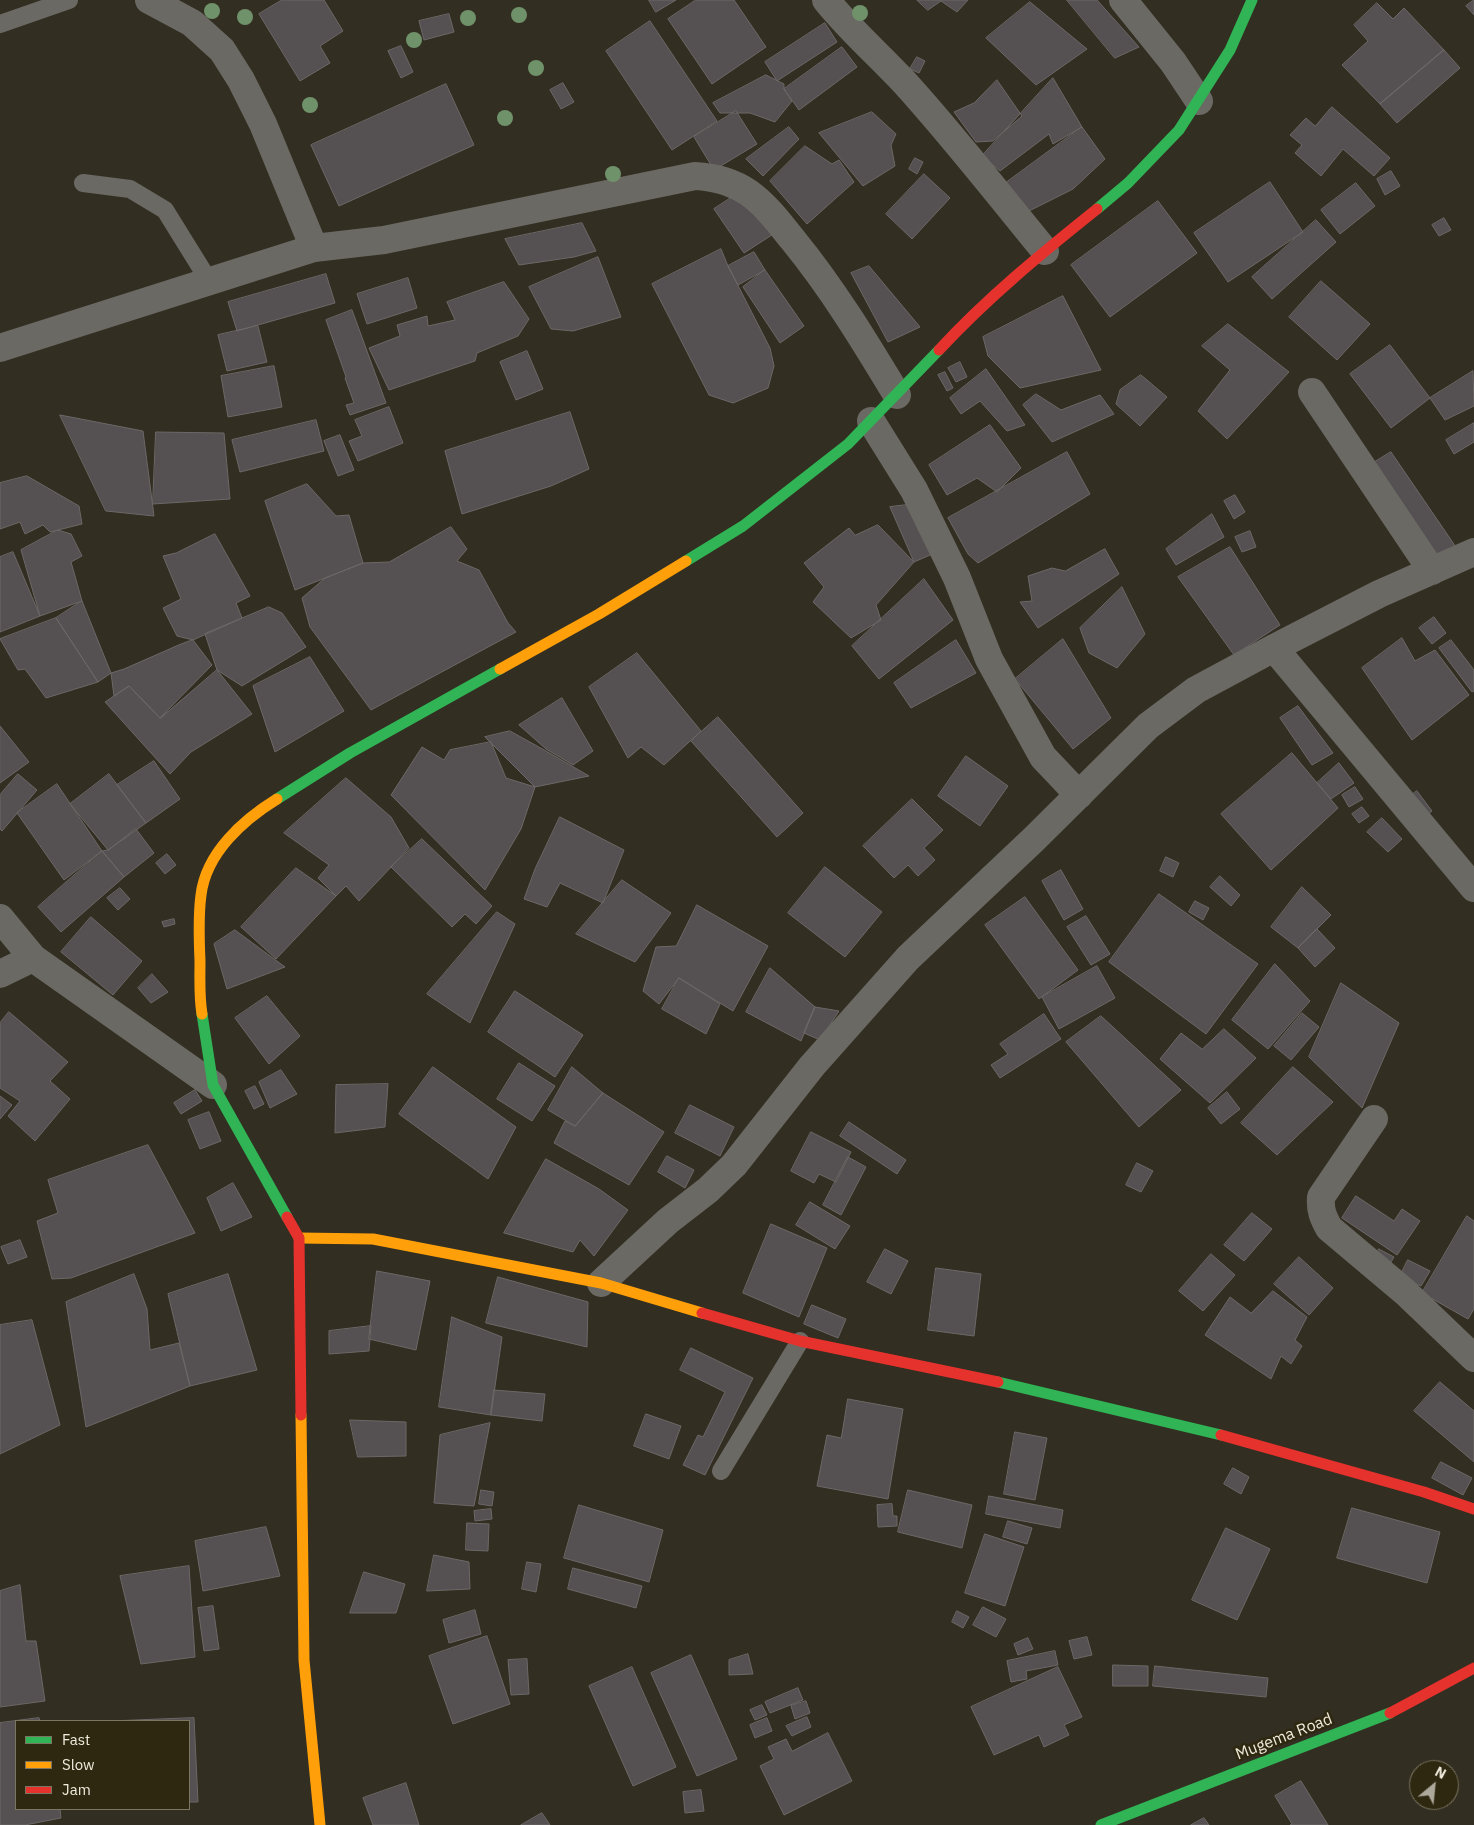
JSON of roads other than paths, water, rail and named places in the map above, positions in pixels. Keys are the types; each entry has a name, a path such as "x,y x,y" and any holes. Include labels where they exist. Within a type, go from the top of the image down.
{"street":[{"path":"149,0 192,23 222,50 241,80 263,124 314,248"},
{"path":"826,0 837,14 905,84 980,171 1045,251"},
{"path":"1123,0 1173,62 1199,101"},
{"path":"320,1825 304,1660 299,1238 213,1085 201,1011 199,941 201,894 208,872 218,852 241,826 262,808 350,753 599,614 743,526 848,444 963,324 1045,251 1128,183 1180,130 1230,50 1252,0"},
{"path":"0,348 314,248 384,240 659,182 696,176 712,177 730,183 749,193 771,212 816,269 858,330 897,395"},
{"path":"1312,392 1432,571"},
{"path":"871,421 914,490 957,578 989,659 1043,757 1079,795"},
{"path":"601,1283 668,1221 708,1190 734,1165 812,1066 908,958 1033,840 1148,726 1196,690 1274,648 1379,594 1474,552"},
{"path":"1274,648 1474,888"},
{"path":"0,918 33,958 213,1085"},
{"path":"0,974 33,958"},
{"path":"1374,1119 1321,1197 1320,1209 1323,1217 1330,1228 1405,1292 1474,1358"},
{"path":"299,1238 373,1239 601,1283 800,1341 1004,1383 1242,1440 1424,1492 1474,1509"},
{"name":"Mugema Road","path":"1100,1825 1385,1716 1474,1668"}],"lane":[{"path":"0,24 69,0"},
{"path":"83,183 130,189 165,210 209,281"},
{"path":"721,1472 800,1341"}]}
